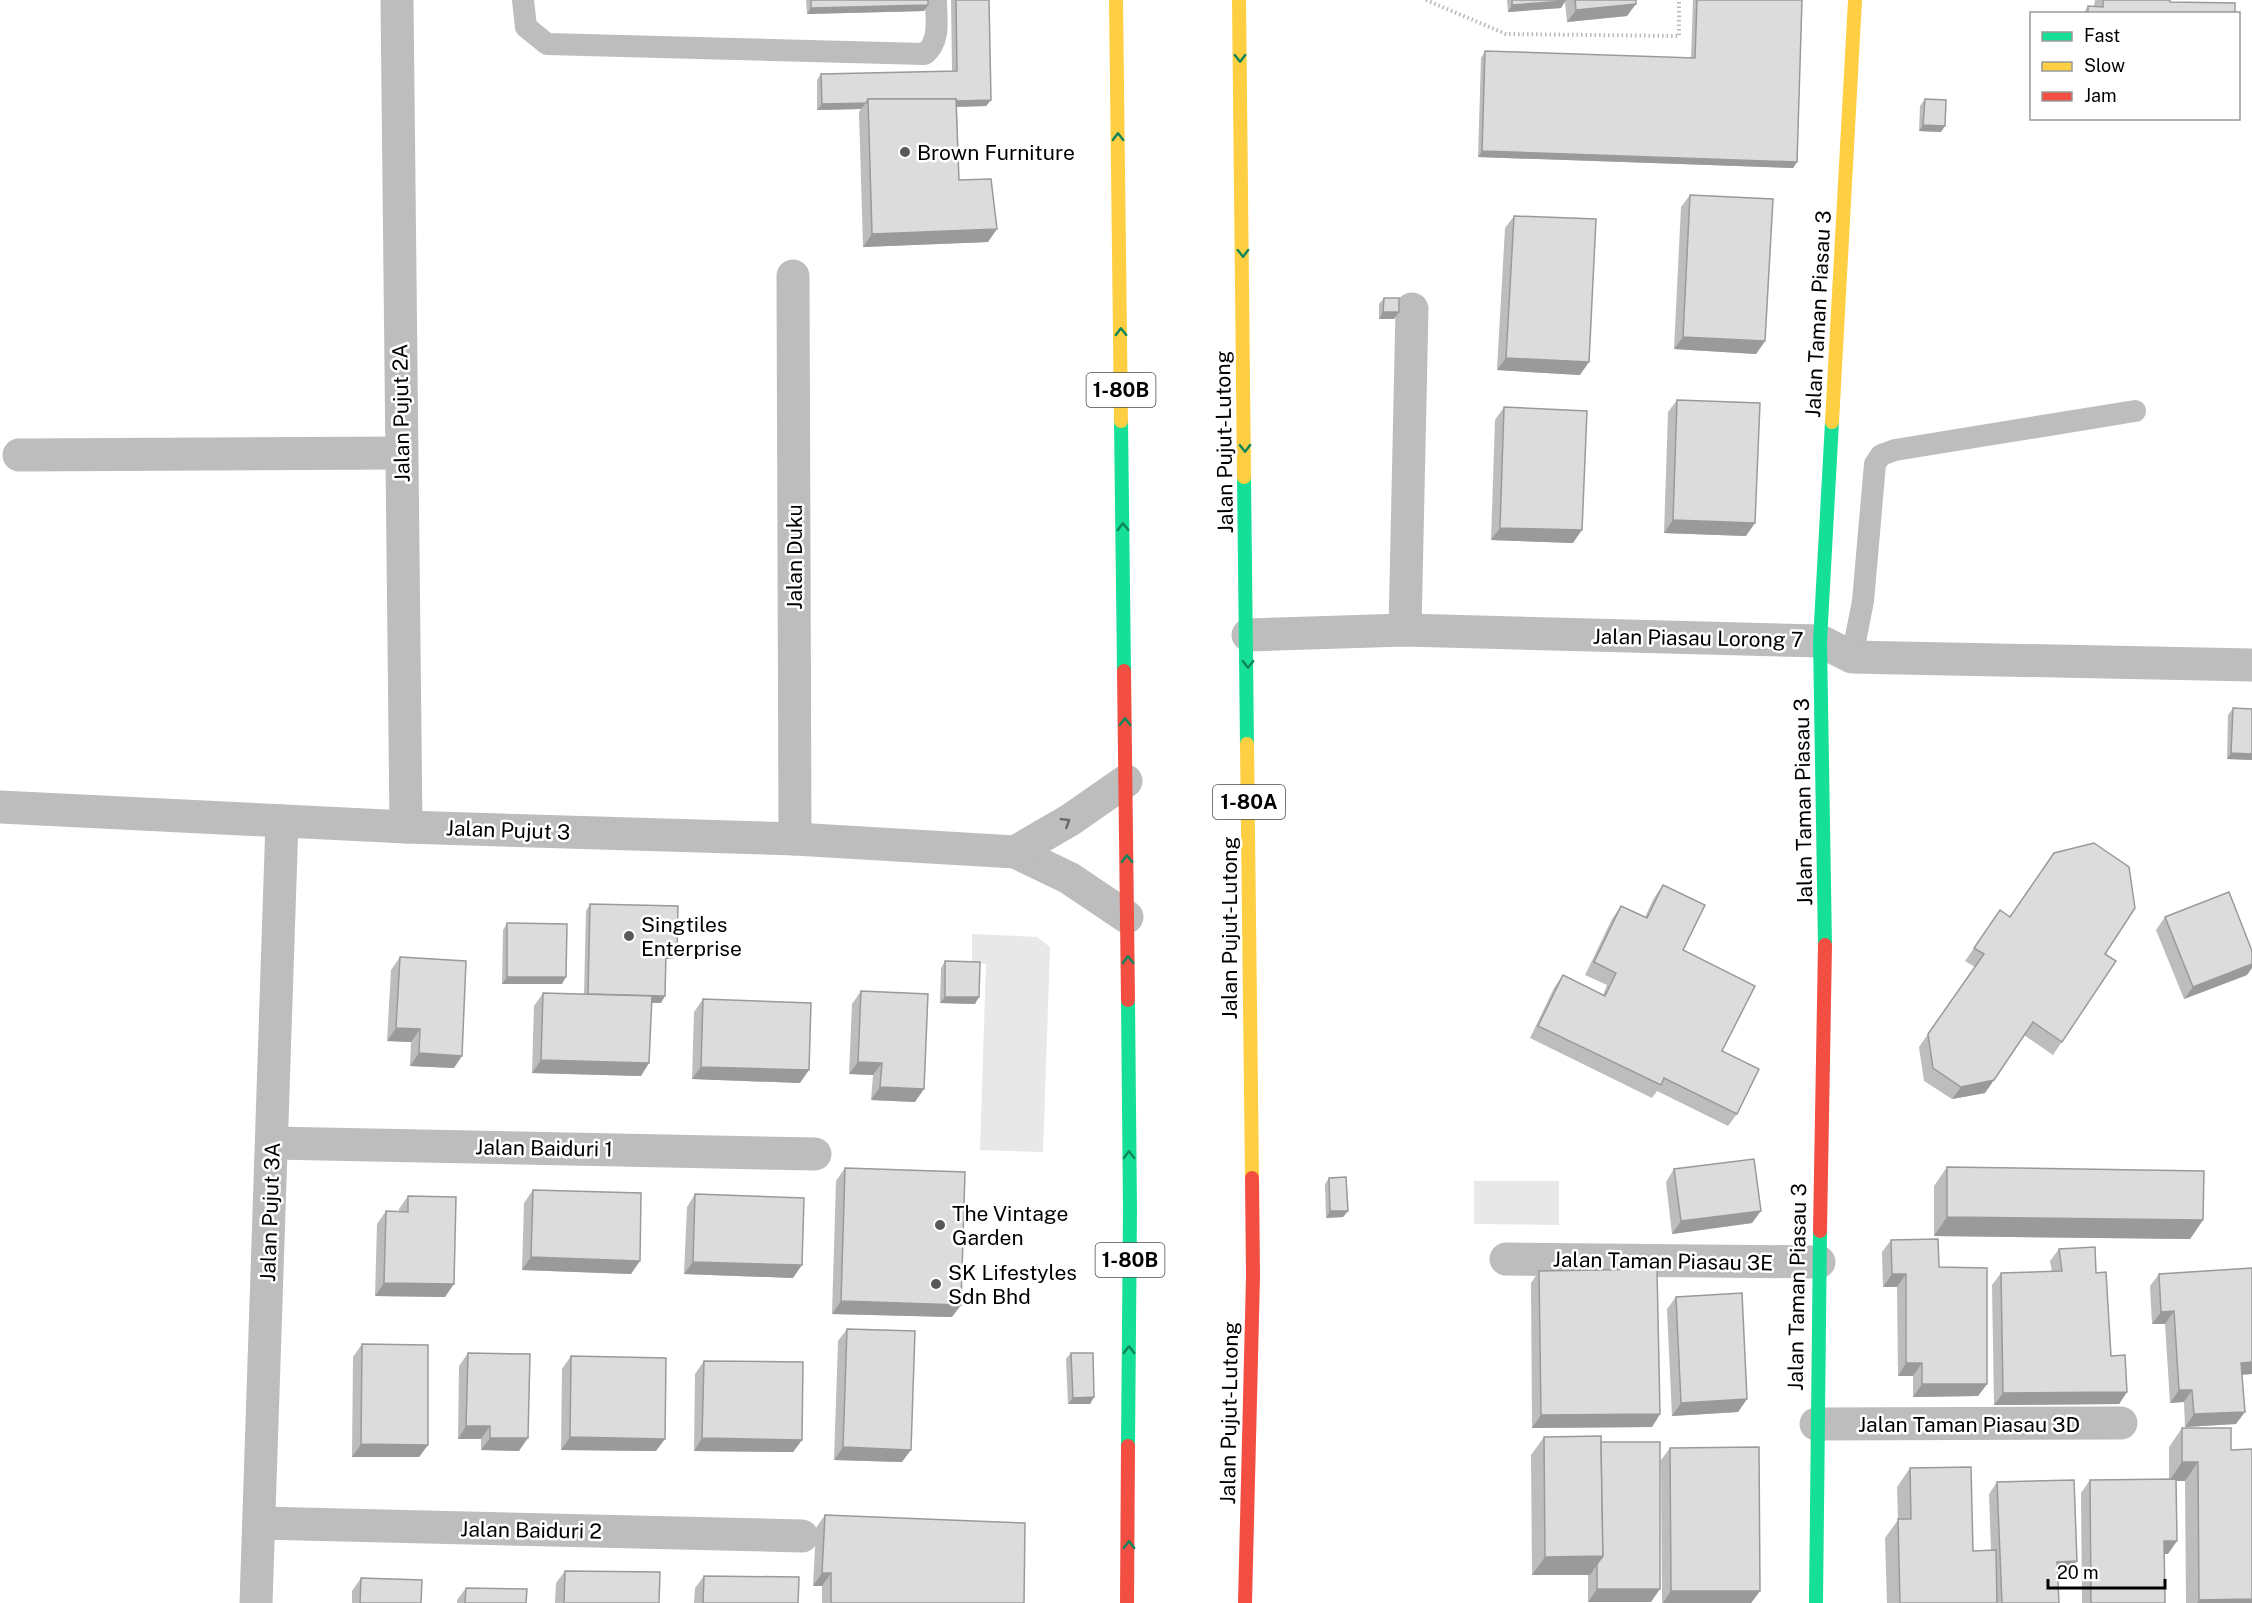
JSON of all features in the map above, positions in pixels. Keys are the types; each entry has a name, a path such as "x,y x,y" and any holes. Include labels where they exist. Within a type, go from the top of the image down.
{"main road":[{"name":"1-80B","path":"1116,0 1130,1222 1127,1603"},
{"name":"Jalan Pujut-Lutong","path":"1239,0 1248,635 1253,1276 1245,1603"},
{"name":"Jalan Taman Piasau 3","path":"1816,1603 1816,1424 1826,918 1820,641 1855,0"}],"street":[{"name":"Jalan Pujut 2A","path":"397,0 405,827"},
{"name":"Jalan Duku","path":"794,276 795,838"},
{"path":"1405,630 1412,309"},
{"path":"19,454 401,453"},
{"name":"Jalan Piasau Lorong 7","path":"1248,635 1405,630 1820,641 1852,657 2252,665"},
{"path":"1015,852 1070,820 1126,781"},
{"name":"Jalan Pujut 3","path":"0,807 405,827 795,838 1015,852 1069,878 1127,917"},
{"name":"Jalan Pujut 3A","path":"256,1603 282,821"},
{"name":"Jalan Baiduri 1","path":"272,1143 815,1154"},
{"name":"Jalan Taman Piasau 3E","path":"1506,1259 1819,1262"},
{"name":"Jalan Taman Piasau 3D","path":"1816,1424 2121,1423"},
{"name":"Jalan Baiduri 2","path":"259,1523 802,1536"}],"lane":[{"path":"523,0 526,27 547,44 925,54 934,46 936,0"},
{"path":"1852,657 1863,601 1875,464 1881,454 2135,411"}],"path":[{"path":"1426,0 1506,34 1679,36 1679,0"}],"shaded area":[{"path":"972,934 1037,937 1050,947 1043,1152 980,1150 986,964 972,962"},
{"path":"1474,1181 1559,1181 1559,1225 1474,1224"}],"building":[{"path":"811,0 928,0 928,5 811,8"},
{"path":"956,0 989,0 991,100 868,99 866,103 822,104 821,74 957,71"},
{"path":"1512,0 1565,0 1565,1 1512,5"},
{"path":"1575,0 1636,0 1636,4 1576,10"},
{"path":"1697,0 1802,0 1797,162 1482,151 1485,51 1695,58"},
{"path":"2103,0 2170,0 2170,2 2235,3 2235,12 2088,12 2088,6 2103,7"},
{"name":"Brown Furniture","path":"868,99 956,99 959,180 991,179 997,229 872,234"},
{"path":"1925,99 1946,100 1945,126 1923,125"},
{"path":"1690,195 1773,199 1765,341 1683,337"},
{"path":"1514,216 1596,219 1589,362 1506,358"},
{"path":"1384,298 1399,298 1399,312 1383,312"},
{"path":"1677,400 1760,403 1755,523 1673,520"},
{"path":"1504,407 1587,411 1582,530 1500,528"},
{"path":"2233,708 2252,709 2252,754 2231,753"},
{"path":"2094,843 2129,867 2135,908 2105,954 2116,961 2062,1042 2033,1022 1994,1080 1961,1087 1933,1068 1928,1034 1984,954 1974,948 2000,910 2010,917 2054,853"},
{"path":"1663,885 1705,905 1683,950 1755,986 1722,1051 1759,1069 1737,1114 1664,1078 1661,1085 1538,1026 1563,975 1605,996 1616,973 1594,962 1621,906 1647,918"},
{"path":"2229,892 2252,951 2252,964 2193,987 2165,917"},
{"name":"Singtiles Enterprise","path":"590,904 678,906 677,953 666,952 665,996 588,994"},
{"path":"507,923 567,924 566,977 507,977"},
{"path":"400,957 466,961 462,1056 419,1053 420,1029 396,1028"},
{"path":"945,961 980,962 979,997 945,997"},
{"path":"861,991 928,994 924,1089 880,1087 882,1063 858,1062"},
{"path":"543,993 652,996 649,1063 541,1060"},
{"path":"703,999 811,1003 809,1070 701,1067"},
{"path":"1754,1159 1761,1211 1681,1221 1674,1169"},
{"path":"1947,1167 2204,1171 2203,1220 1947,1217"},
{"path":"845,1168 965,1172 961,1305 841,1301"},
{"path":"1346,1177 1348,1211 1330,1211 1329,1178"},
{"path":"533,1190 641,1193 640,1261 531,1257"},
{"path":"695,1194 804,1198 802,1265 693,1262"},
{"path":"408,1196 456,1197 454,1284 384,1283 386,1211 408,1212"},
{"path":"1938,1239 1939,1267 1987,1268 1987,1384 1922,1384 1922,1363 1906,1363 1906,1274 1892,1274 1891,1240"},
{"path":"2095,1247 2096,1273 2106,1272 2111,1356 2125,1355 2127,1392 2003,1393 2001,1273 2062,1271 2059,1249"},
{"path":"2252,1268 2252,1362 2241,1363 2245,1412 2194,1414 2192,1390 2179,1390 2174,1311 2161,1312 2159,1274"},
{"path":"1657,1269 1660,1414 1541,1415 1539,1271"},
{"path":"1742,1293 1747,1399 1681,1403 1676,1297"},
{"path":"847,1329 915,1331 911,1450 843,1447"},
{"path":"362,1344 428,1345 428,1445 361,1444"},
{"path":"468,1353 530,1354 528,1438 490,1438 490,1426 466,1426"},
{"path":"1071,1353 1093,1353 1094,1397 1073,1398"},
{"path":"571,1356 666,1358 665,1439 570,1437"},
{"path":"704,1361 803,1362 802,1440 702,1438"},
{"path":"2182,1428 2231,1428 2231,1450 2252,1449 2252,1599 2199,1600 2198,1462 2182,1462"},
{"path":"1601,1436 1603,1556 1545,1557 1544,1437"},
{"path":"1601,1442 1660,1442 1660,1589 1597,1589 1597,1564 1603,1556"},
{"path":"1759,1447 1760,1591 1671,1591 1670,1448"},
{"path":"1971,1467 1973,1551 1996,1550 1997,1603 1900,1603 1898,1519 1911,1519 1910,1468"},
{"path":"2176,1479 2177,1541 2164,1541 2165,1603 2091,1603 2090,1480"},
{"path":"2074,1480 2077,1561 2057,1562 2059,1603 2002,1603 1997,1482"},
{"path":"825,1515 1025,1523 1024,1603 831,1603 831,1573 822,1573"},
{"path":"565,1571 660,1572 659,1603 564,1603"},
{"path":"704,1576 799,1577 798,1603 703,1603"},
{"path":"361,1578 422,1580 421,1603 360,1603"},
{"path":"466,1588 527,1589 526,1603 465,1603"}],"traffic: fast":[{"path":"1121,421 1124,671"},
{"path":"1825,945 1820,641 1832,422"},
{"path":"1244,477 1247,744"},
{"path":"1128,1000 1130,1210 1128,1446"},
{"path":"1816,1603 1820,1231"}],"traffic: slow":[{"path":"1116,0 1121,421"},
{"path":"1239,0 1244,477"},
{"path":"1832,422 1855,0"},
{"path":"1247,744 1252,1178"}],"traffic: jam":[{"path":"1124,671 1128,1000"},
{"path":"1820,1231 1825,945"},
{"path":"1245,1603 1253,1276 1252,1178"},
{"path":"1127,1603 1128,1446"}],"place":[{"name":"Brown Furniture","path":"905,152"},
{"name":"Singtiles Enterprise","path":"629,936"},
{"name":"The Vintage Garden","path":"940,1225"},
{"name":"SK Lifestyles Sdn Bhd","path":"936,1284"}]}
